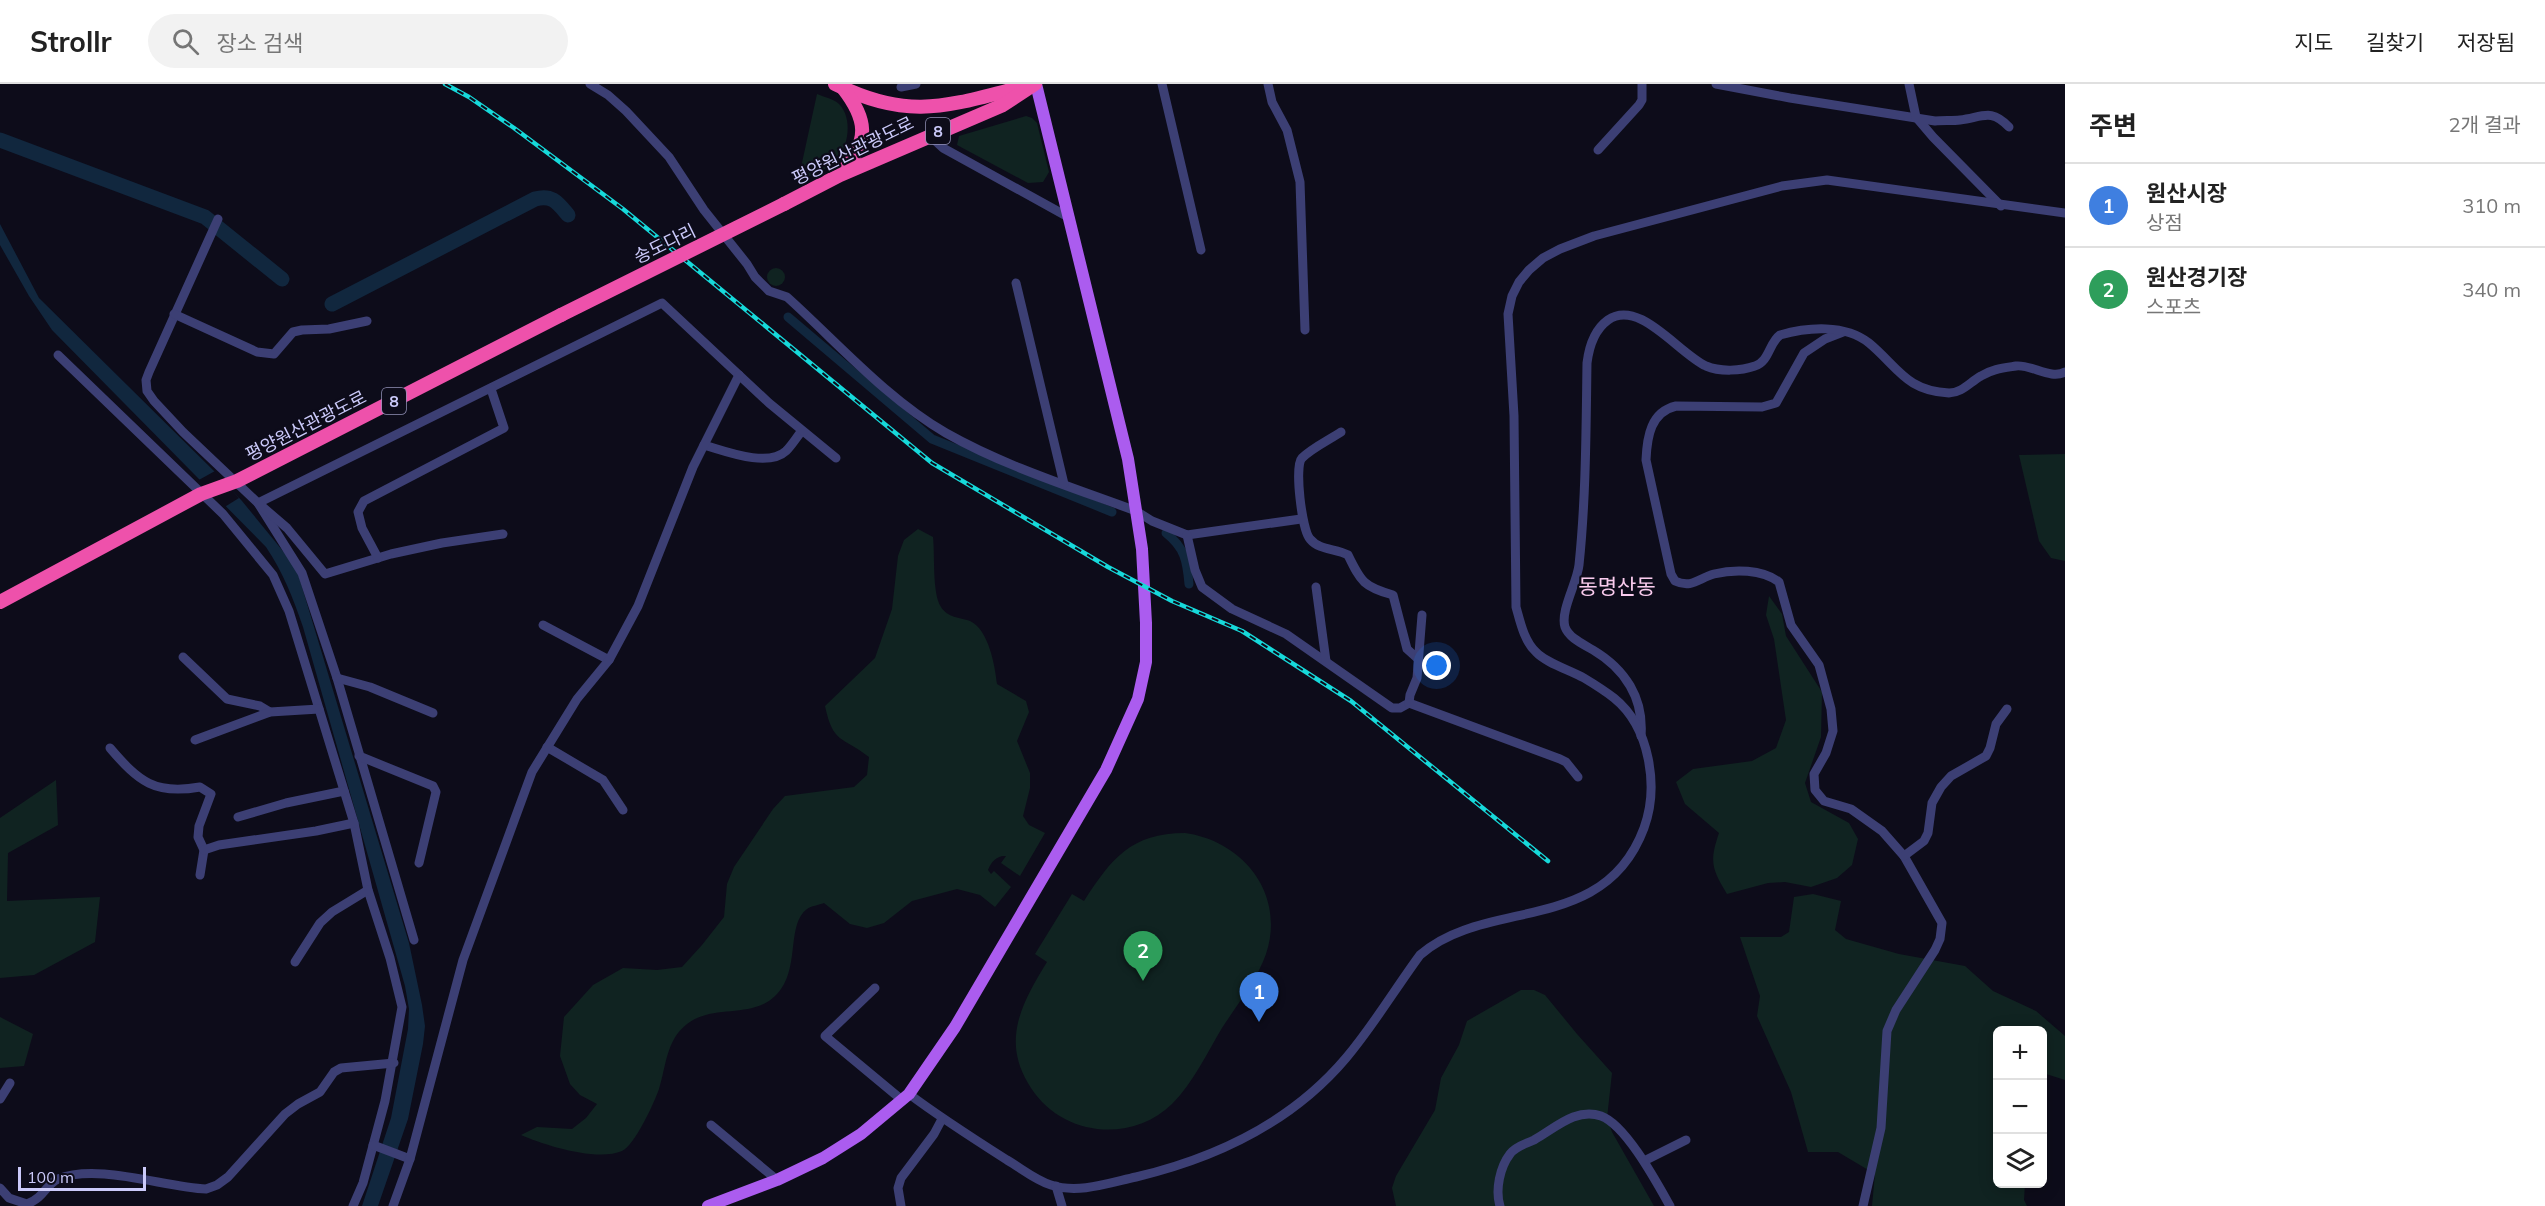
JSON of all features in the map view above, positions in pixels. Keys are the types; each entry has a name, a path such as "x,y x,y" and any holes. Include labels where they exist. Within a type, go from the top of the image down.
{"highway":[{"path":"839,86 884,104 911,108 980,99 1035,84"},
{"name":"평양원산관광도로","path":"784,204 840,175 1003,105 1035,84"},
{"name":"8","path":"839,86 857,107 862,122 856,156 840,175"},
{"name":"송도다리","path":"561,315 784,204"},
{"name":"평양원산관광도로","path":"232,482 561,315"},
{"name":"8","path":"0,602 204,493 232,482"}],"main road":[{"path":"708,1206 777,1180 822,1158 842,1146 906,1097 955,1027 1106,770 1131,717 1143,679 1147,646 1142,549 1128,459 1035,84"}],"street":[{"path":"590,84 608,94 669,157 704,210 755,277 769,291 787,297 894,396 945,433 1064,484 1136,510 1152,521 1187,535 1301,519"},
{"path":"901,87 916,84"},
{"path":"1161,84 1201,250"},
{"path":"1268,84 1272,102 1287,130 1300,182 1305,330"},
{"path":"1598,150 1639,105 1642,100 1642,84"},
{"path":"1716,84 1916,117 1947,120 1992,115 2001,118 2009,127"},
{"path":"1910,84 1916,117 2001,206"},
{"path":"929,135 944,148 1070,218"},
{"path":"875,988 825,1036 906,1097 1035,1177 1056,1186 1075,1188 1107,1184 1171,1169 1228,1148 1268,1125 1309,1096 1330,1075 1373,1022 1420,955 1433,942 1481,925 1560,906 1590,891 1625,861 1636,845 1648,815 1650,771 1641,736 1628,714 1615,699 1582,677 1536,652 1523,631 1516,607 1515,416 1508,314 1512,296 1519,282 1529,270 1543,258 1560,249 1594,236 1782,186 1806,182 1827,180 2001,206 2065,213"},
{"path":"218,219 148,372 147,391 183,432 232,482 286,528 325,574 378,558 442,543 502,534"},
{"path":"1016,283 1064,484"},
{"path":"258,503 662,303 801,432 836,458"},
{"path":"174,314 257,352 274,354 293,332 329,329 367,321"},
{"path":"1641,736 1642,716 1632,685 1614,665 1572,637 1566,628 1564,618 1578,575 1585,501 1589,346 1603,324 1614,316 1637,315 1695,360 1710,368 1737,370 1763,363 1776,338 1780,335 1821,329 1859,337 1870,344 1911,383 1928,390 1954,393 1980,376 2000,368 2021,365 2053,374 2061,375 2065,372"},
{"path":"1843,332 1825,339 1804,353 1776,404 1762,407 1676,406 1665,409 1652,424 1646,460 1671,574 1675,581 1688,585 1716,574 1748,571 1766,575 1779,582 1791,625 1819,665 1831,709 1833,731 1826,753 1814,774 1815,790 1824,801 1851,809 1882,831 1904,856 1942,923 1940,939 1935,950 1896,1010 1887,1031 1881,1128 1863,1206"},
{"path":"58,355 204,493 273,575 290,611 354,823 368,890 390,958 402,1007 394,1063 376,1145 353,1206"},
{"path":"393,1206 473,927 503,854 532,772 577,699 609,660 638,606 704,445 739,375"},
{"path":"378,558 362,528 358,512 364,501 504,428 491,389"},
{"path":"704,445 763,459 779,456 801,432"},
{"path":"1341,432 1301,459 1297,468 1302,497 1301,519 1308,537 1315,544 1348,555 1364,584 1373,590 1393,595 1407,649 1418,658"},
{"path":"258,503 302,573 337,678 414,940"},
{"path":"1187,535 1195,570 1202,587 1232,609 1286,634 1392,708 1400,708 1409,703 1560,759 1578,777"},
{"path":"1316,586 1326,661"},
{"path":"1409,703 1417,678 1422,615"},
{"path":"543,625 609,660"},
{"path":"183,657 227,699 260,706 270,712"},
{"path":"337,678 370,687 433,713"},
{"path":"195,740 270,712 319,709"},
{"path":"1904,856 1924,841 1928,833 1932,803 1941,787 1951,776 1986,756 1995,724 2007,709"},
{"path":"547,747 603,780 623,810"},
{"path":"110,748 123,764 152,786 164,790 200,787 207,789 211,794 199,826 198,837 204,850 200,875"},
{"path":"359,756 433,786 436,792 419,863"},
{"path":"238,817 286,803 344,791"},
{"path":"204,850 219,845 354,823"},
{"path":"295,962 320,923 368,890"},
{"path":"0,1188 9,1198 27,1204 39,1200 52,1182 68,1176 101,1175 206,1189 228,1177 285,1114 320,1092 334,1072 341,1068 394,1063"},
{"path":"0,1099 10,1083"},
{"path":"1500,1206 1498,1191 1501,1171 1512,1152 1573,1117 1590,1114 1603,1116 1619,1131 1644,1161 1670,1206"},
{"path":"902,1206 898,1188 901,1178 934,1134 942,1119"},
{"path":"711,1125 777,1180"},
{"path":"1644,1161 1686,1140"},
{"path":"376,1145 407,1158"},
{"path":"1056,1186 1062,1206"}],"green space":[{"path":"817,94 839,104 846,117 848,133 840,155 831,164 818,173 798,181"},
{"path":"1026,116 1037,123 1049,172 1043,182 1028,183 957,145 959,136"},
{"path":"772,268 780,268 785,273 783,284 772,286 767,281 767,273"},
{"path":"2065,454 2065,561 2051,558 2039,541 2019,455"},
{"path":"918,529 933,537 936,593 941,607 950,615 970,621 977,626 990,649 997,684 1026,701 1029,712 1017,741 1030,773 1030,788 1023,816 1029,825 1045,833 1020,876 1001,863 1006,856 997,858 988,870 991,874 994,871 1011,887 995,907 980,895 957,889 912,901 884,923 867,928 850,924 824,903 809,908 797,924 786,979 772,999 749,1009 710,1014 698,1018 680,1030 668,1054 653,1104 633,1141 622,1151 599,1155 571,1151 521,1135 537,1127 572,1129 586,1118 597,1104 580,1095 570,1084 560,1056 564,1017 593,985 623,968 657,970 682,967 724,917 727,884 734,867 773,809 785,796 854,787 867,775 869,757 835,733 825,706 875,658 892,609 898,556 904,540"},
{"path":"1769,596 1782,614 1786,636 1822,692 1821,737 1805,783 1811,802 1849,823 1858,839 1852,865 1837,878 1811,887 1785,882 1768,883 1727,894 1715,871 1713,858 1719,833 1685,804 1676,782 1693,769 1752,761 1776,748 1786,720 1774,639 1766,615"},
{"path":"56,780 58,825 8,853 7,901 100,897 95,942 34,975 0,978 0,818"},
{"path":"1185,833 1206,838 1225,847 1255,874 1264,891 1270,911 1271,932 1266,954 1252,983 1199,1068 1187,1087 1172,1104 1155,1117 1137,1125 1118,1129 1098,1129 1078,1125 1060,1116 1044,1104 1031,1088 1022,1071 1017,1054 1016,1038 1023,1007 1047,962 1035,954 1072,894 1084,901 1104,873 1124,851 1150,838"},
{"path":"1813,894 1841,901 1835,930 1846,939 1899,954 1965,966 1993,991 2036,1011 2065,1036 2065,1080 2047,1074 2047,1026 1993,1026 1993,1188 2025,1188 2024,1200 2027,1206 1872,1206 1875,1174 1838,1152 1808,1152 1791,1092 1757,1016 1760,996 1740,937 1781,937 1789,932 1794,897"},
{"path":"1521,990 1534,990 1545,995 1612,1073 1607,1118 1612,1132 1654,1206 1396,1206 1392,1188 1396,1176 1435,1110 1441,1078 1459,1045 1467,1021"},
{"path":"0,1017 33,1034 24,1066 0,1068"}],"water":[{"path":"0,224 39,298 213,470 242,501 296,567 409,943 425,1026 408,1119 378,1206 362,1206 391,1118 408,1029 409,1009 405,986 303,627 295,606 283,576 266,547 52,330 29,296 0,245"}],"pier":[{"path":"215,471 239,498 223,508 197,481"}],"waterway":[{"path":"0,140 205,217 282,279"},
{"path":"332,304 535,199 550,199 558,203 568,215"},
{"path":"788,317 932,439 1112,512"},
{"path":"1166,533 1177,544 1184,556 1189,584"}],"railway":[{"path":"445,84 469,97 514,128 623,209 932,463 1108,567 1172,601 1242,631 1351,701 1548,861"}],"place":[{"name":"원산경기장","path":"1143,981"},
{"name":"원산시장","path":"1259,1022"}],"district":[{"name":"동명산동","path":"1617,587"}]}
